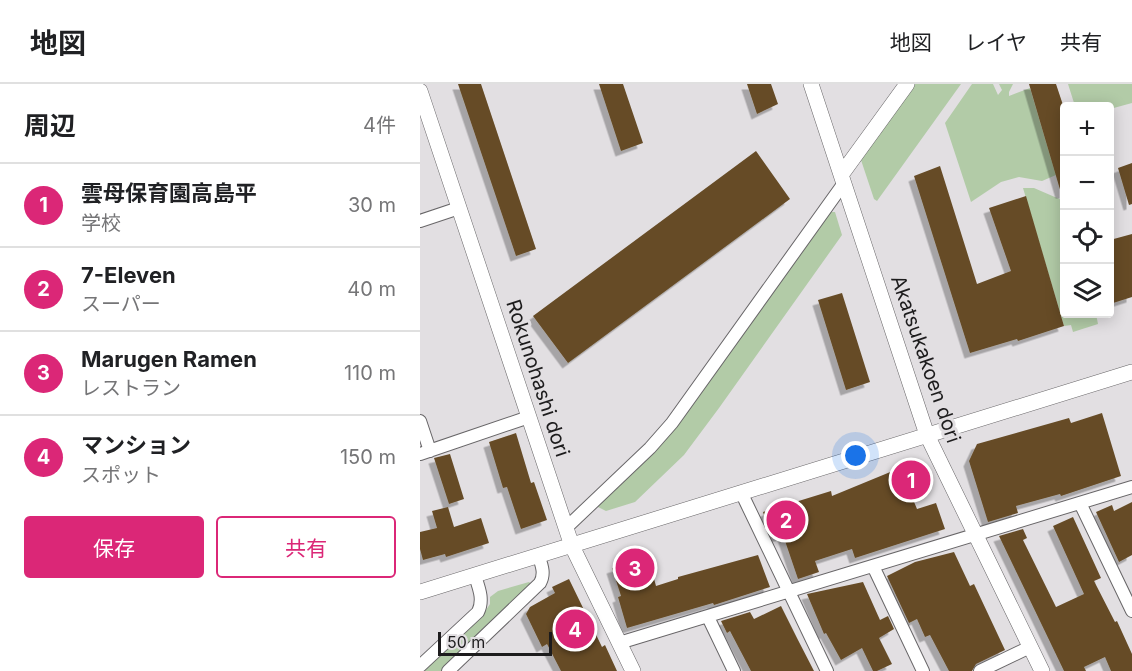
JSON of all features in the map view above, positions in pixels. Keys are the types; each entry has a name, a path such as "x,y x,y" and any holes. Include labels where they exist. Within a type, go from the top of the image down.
{"street":[{"name":"Akatsukakoen dori","path":"811,84 927,435 1042,671"},
{"path":"566,528 650,448 672,423 907,84"},
{"name":"Rokunohashi dori","path":"420,91 572,546 633,671"},
{"path":"420,221 459,208"},
{"path":"420,592 1132,372"},
{"path":"420,421 425,452 529,417"},
{"path":"619,643 1132,487"},
{"path":"741,492 828,671"},
{"path":"1080,503 1132,611"},
{"path":"448,671 540,583 543,571 538,556"},
{"path":"873,566 923,671"},
{"path":"420,666 481,606 475,576"},
{"path":"708,617 734,671"},
{"path":"980,671 1030,647"}],"green space":[{"path":"915,84 961,84 877,201 874,199 861,160"},
{"path":"972,84 993,84 998,95 1002,90 999,84 1013,84 1009,96 1030,88 1056,175 1042,181 1019,177 1001,182 971,202 945,123"},
{"path":"1068,84 1132,84 1132,103 1114,108 1114,102 1074,102"},
{"path":"1023,188 1034,188 1060,199 1060,313"},
{"path":"830,212 835,212 842,235 684,455 635,502 606,511 596,506 654,450"},
{"path":"1062,318 1097,318 1098,324 1073,332 1071,325 1064,326"},
{"path":"529,582 533,585 442,671 421,671 486,610 490,604 490,597 498,591"}],"building":[{"path":"458,84 481,84 536,249 516,256"},
{"path":"599,84 623,84 643,143 621,151"},
{"path":"747,84 771,84 778,104 757,114"},
{"path":"1029,84 1056,84 1062,102 1060,102 1060,190"},
{"path":"756,151 790,199 568,363 533,316"},
{"path":"1132,163 1132,204 1129,205 1118,168"},
{"path":"940,166 977,284 1011,271 989,208 1026,196 1064,326 970,353 914,176"},
{"path":"1132,234 1132,297 1114,303 1114,264 1114,239"},
{"path":"842,293 870,382 846,390 818,300"},
{"path":"1102,413 1121,476 1061,496 1060,494 1016,506 1018,513 988,522 969,461 977,444 1069,418 1071,423"},
{"path":"516,433 531,483 534,482 547,520 521,529 507,487 503,488 489,442"},
{"path":"450,454 464,499 449,504 434,458"},
{"path":"900,468 917,509 936,503 945,529 855,558 852,549 815,561 819,572 798,579 783,535 772,538 763,512 831,491 832,496"},
{"path":"1132,502 1132,555 1119,562 1096,512 1112,505 1114,511"},
{"path":"448,507 454,527 481,518 489,543 446,557 445,554 423,560 420,549 420,532 437,528 432,511"},
{"path":"1073,517 1101,578 1094,581 1115,622 1117,621 1132,654 1132,671 1111,671 1105,657 1084,667 1086,671 1064,671 999,536 1023,529 1027,538 1023,540 1056,607 1084,594 1053,526"},
{"path":"954,552 970,586 974,584 1005,650 976,664 972,671 949,671 930,635 925,637 917,619 909,623 887,576 915,562"},
{"path":"758,555 770,587 714,605 713,603 627,628 618,597 621,596 612,568 648,557 656,586 678,579 678,577"},
{"path":"569,579 602,647 605,645 617,671 561,671 547,644 542,647 526,614 530,607 555,593 552,587"},
{"path":"863,582 880,620 888,616 894,629 879,638 892,664 877,671 873,671 862,648 841,660 826,633 824,634 807,594"},
{"path":"781,606 814,671 751,671 730,631 727,633 721,621 750,612 754,619"}],"place":[{"name":"雲母保育園高島平","path":"911,480"},
{"name":"7-Eleven","path":"786,520"},
{"name":"Marugen Ramen","path":"635,568"},
{"name":"マンション","path":"575,629"}]}
